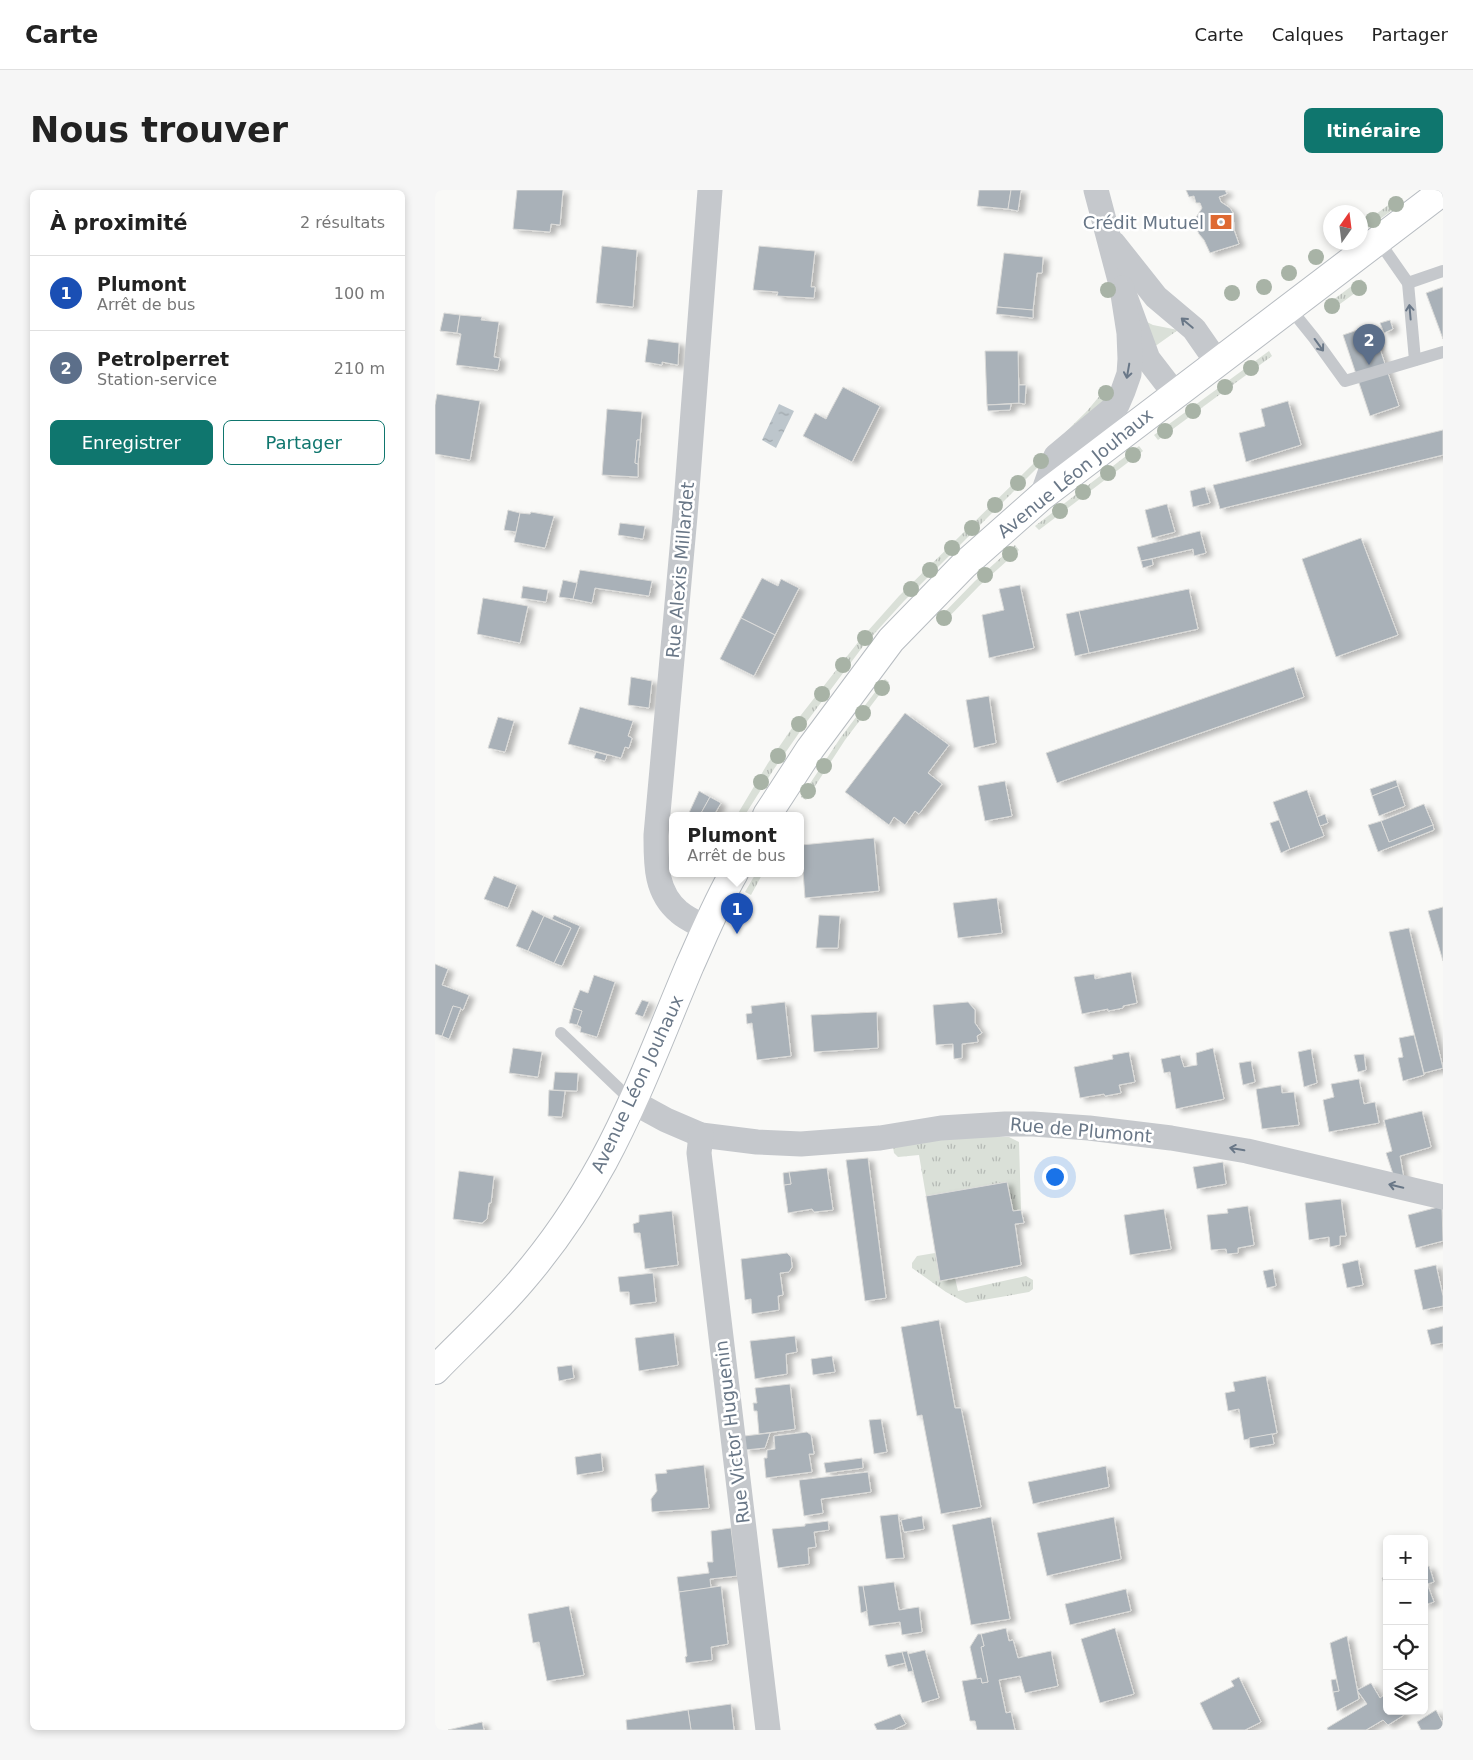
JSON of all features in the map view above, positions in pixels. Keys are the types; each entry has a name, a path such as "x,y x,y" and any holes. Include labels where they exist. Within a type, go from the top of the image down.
{"main road":[{"name":"Avenue Léon Jouhaux","path":"769,812 816,741 891,640 964,565 1042,496 1443,191"},
{"name":"Avenue Léon Jouhaux","path":"435,1370 522,1280 553,1241 581,1201 633,1102 706,928 732,877"}],"street":[{"name":"Rue Alexis Millardet","path":"706,928 680,913 671,905 664,893 658,878 656,835 685,516 710,190"},
{"path":"1042,496 1056,456 1117,404 1129,374 1129,333 1122,288 1097,190"},
{"path":"1110,238 1156,297 1194,329 1217,362"},
{"path":"1122,288 1148,359 1175,394"},
{"name":"Rue de Plumont","path":"633,1102 666,1120 701,1135 757,1142 801,1144 880,1138 941,1128 1033,1124 1089,1128 1171,1138 1247,1151 1443,1197"},
{"name":"Rue Victor Huguenin","path":"701,1135 699,1153 768,1730"}],"lane":[{"path":"1378,240 1408,283 1415,360"},
{"path":"1408,283 1443,271"},
{"path":"1289,307 1345,381 1443,352"},
{"path":"561,1032 633,1102"}],"green space":[{"path":"1398,198 1402,203 1368,228 1368,220"},
{"path":"1361,279 1366,285 1329,312 1325,306"},
{"path":"1141,319 1153,325 1178,330 1154,347"},
{"path":"1269,351 1272,356 1158,440 1154,435"},
{"path":"1107,387 1112,390 1103,402 904,601 864,645 808,720 747,812 739,812 768,763 801,715 859,641 899,596 1087,411"},
{"path":"1139,446 1143,451 1039,530 1035,526"},
{"path":"1015,545 1019,550 979,586 942,624 938,619 975,581"},
{"path":"885,679 889,682 845,740 806,800 801,797 841,737"},
{"path":"754,877 761,877 751,895 745,892"},
{"path":"955,1135 1009,1137 1019,1142 1021,1210 1013,1211 1006,1182 926,1196 919,1155 898,1157 894,1153 893,1147"},
{"path":"935,1253 940,1280 955,1278 958,1291 1026,1276 1033,1280 1033,1289 1029,1292 966,1303 946,1292 912,1268 912,1263 917,1256"}],"water":[{"path":"779,404 794,411 776,448 762,440"}],"building":[{"path":"517,190 563,190 560,225 551,224 550,232 513,229"},
{"path":"979,190 1011,190 1008,209 977,206"},
{"path":"1011,190 1021,190 1018,211 1008,209"},
{"path":"1186,190 1225,190 1227,194 1219,197 1221,202 1230,208 1233,213 1234,230 1239,244 1210,253 1196,227 1195,219 1202,208 1200,203 1196,203 1194,196 1189,197"},
{"path":"602,246 637,250 633,307 596,303"},
{"path":"759,246 815,251 811,287 815,287 814,298 777,296 778,292 753,290"},
{"path":"1004,253 1043,257 1042,273 1037,273 1033,310 997,307"},
{"path":"1443,287 1443,339 1426,293"},
{"path":"997,307 1033,310 1033,318 996,314"},
{"path":"444,313 460,315 457,333 440,331"},
{"path":"460,315 482,317 481,320 499,322 494,357 500,358 498,370 456,365 461,334 457,333"},
{"path":"1390,320 1393,329 1384,333 1380,323"},
{"path":"1372,325 1399,406 1370,416 1343,335"},
{"path":"648,339 679,343 678,365 662,362 662,365 645,362"},
{"path":"985,351 1018,351 1019,403 987,405"},
{"path":"1019,385 1026,385 1025,404 1019,403"},
{"path":"843,387 880,406 852,462 803,436 815,413 826,419"},
{"path":"437,394 480,401 470,460 435,454 435,405"},
{"path":"1288,401 1301,445 1246,462 1239,433 1265,426 1261,409"},
{"path":"1011,404 1010,410 988,411 987,405"},
{"path":"607,409 642,412 640,440 637,440 635,463 638,464 638,477 602,475"},
{"path":"1443,430 1443,455 1220,509 1213,485"},
{"path":"637,440 640,440 638,464 635,463"},
{"path":"1205,487 1210,503 1193,507 1190,491"},
{"path":"1167,504 1175,532 1152,538 1145,510"},
{"path":"508,510 520,513 516,532 504,530"},
{"path":"531,512 554,516 545,548 514,542 520,513 530,514"},
{"path":"620,523 645,526 643,539 618,535"},
{"path":"1200,531 1206,553 1194,556 1193,549 1141,561 1137,547"},
{"path":"1361,538 1398,635 1336,657 1302,559"},
{"path":"1152,559 1153,565 1143,568 1141,561"},
{"path":"580,570 652,581 649,596 595,588 592,603 573,599"},
{"path":"762,578 778,586 781,579 799,588 775,635 741,618"},
{"path":"563,580 577,583 573,599 559,597"},
{"path":"1020,585 1034,648 989,658 982,615 1004,610 999,589"},
{"path":"523,586 548,590 546,602 521,598"},
{"path":"1189,589 1198,629 1089,653 1079,611"},
{"path":"483,598 528,606 520,643 477,634"},
{"path":"1079,611 1089,653 1075,656 1066,614"},
{"path":"741,618 775,635 754,676 720,659"},
{"path":"1294,667 1304,697 1057,783 1046,753"},
{"path":"631,677 652,681 649,708 628,705"},
{"path":"989,696 996,743 974,748 966,700"},
{"path":"580,707 633,721 628,736 632,738 629,748 625,747 621,758 568,744"},
{"path":"905,713 949,745 928,773 942,784 919,814 915,811 905,825 894,817 889,825 845,792"},
{"path":"498,717 514,721 505,752 488,748"},
{"path":"596,752 607,755 605,761 594,758"},
{"path":"1396,780 1398,786 1372,796 1370,789"},
{"path":"1005,781 1012,816 985,821 978,786"},
{"path":"1398,786 1405,806 1379,816 1372,796"},
{"path":"1307,790 1324,836 1290,849 1273,802"},
{"path":"699,791 710,797 702,812 689,812"},
{"path":"710,797 721,803 716,812 702,812"},
{"path":"1424,804 1433,825 1389,842 1381,821"},
{"path":"1325,814 1328,823 1320,826 1317,817"},
{"path":"1279,820 1290,849 1281,853 1270,823"},
{"path":"1381,821 1389,842 1433,825 1434,830 1378,852 1368,825"},
{"path":"874,838 879,891 805,898 804,845"},
{"path":"494,876 517,885 508,908 484,899"},
{"path":"997,898 1002,933 958,938 953,903"},
{"path":"1443,907 1443,961 1428,911"},
{"path":"532,910 544,916 528,951 516,946"},
{"path":"554,915 580,926 562,966 554,963 571,928 552,919"},
{"path":"819,915 840,916 838,948 816,948"},
{"path":"544,916 571,928 554,963 528,951"},
{"path":"1409,928 1443,1068 1424,1073 1389,932"},
{"path":"435,964 448,969 442,985 469,995 463,1010 453,1006 442,1036 435,1034"},
{"path":"1131,972 1137,1003 1108,1011 1108,1009 1082,1014 1074,977 1094,974 1095,979"},
{"path":"594,975 615,982 597,1037 580,1032 581,1027 577,1025 582,1011 573,1008 580,990 588,993"},
{"path":"642,1000 649,1002 643,1017 635,1014"},
{"path":"785,1002 791,1056 757,1060 752,1023 747,1024 746,1014 752,1013 751,1006"},
{"path":"968,1002 975,1010 975,1023 982,1033 977,1036 978,1042 962,1044 962,1058 954,1059 953,1044 936,1045 933,1005"},
{"path":"453,1006 461,1008 449,1039 442,1036"},
{"path":"573,1008 582,1011 577,1025 569,1023"},
{"path":"877,1012 878,1048 814,1052 811,1015"},
{"path":"1414,1035 1424,1075 1403,1081 1398,1058 1403,1057 1399,1038"},
{"path":"513,1048 542,1052 538,1077 509,1073"},
{"path":"1213,1048 1224,1099 1176,1109 1170,1072 1164,1073 1161,1059 1180,1055 1184,1067 1197,1065 1196,1053"},
{"path":"1311,1049 1317,1083 1304,1087 1298,1052"},
{"path":"1129,1052 1135,1082 1119,1085 1121,1093 1080,1098 1074,1067 1113,1059 1112,1055"},
{"path":"1364,1054 1366,1070 1358,1072 1354,1055"},
{"path":"1251,1061 1255,1082 1243,1085 1239,1063"},
{"path":"555,1072 578,1073 577,1091 553,1090"},
{"path":"1359,1079 1364,1104 1375,1102 1379,1123 1329,1132 1323,1100 1334,1097 1331,1084"},
{"path":"1281,1085 1282,1093 1294,1092 1299,1125 1262,1129 1256,1089"},
{"path":"549,1090 565,1091 562,1117 548,1116"},
{"path":"1422,1111 1431,1147 1400,1156 1404,1179 1394,1177 1386,1153 1392,1151 1384,1120"},
{"path":"868,1158 886,1298 865,1301 846,1160"},
{"path":"1223,1162 1226,1184 1197,1189 1193,1167"},
{"path":"827,1168 833,1210 814,1212 812,1209 788,1213 784,1185 791,1184 789,1172"},
{"path":"459,1171 494,1176 487,1219 482,1223 453,1219"},
{"path":"789,1172 791,1184 784,1185 783,1173"},
{"path":"1007,1182 1013,1211 1021,1210 1024,1223 1015,1224 1021,1265 940,1281 926,1196"},
{"path":"1341,1199 1346,1236 1340,1236 1340,1245 1330,1247 1329,1237 1309,1240 1305,1203"},
{"path":"1248,1206 1254,1245 1238,1248 1238,1253 1227,1254 1226,1249 1211,1250 1207,1215 1228,1213 1227,1209"},
{"path":"1442,1206 1443,1241 1416,1248 1408,1215"},
{"path":"1164,1209 1171,1249 1130,1255 1124,1215"},
{"path":"672,1211 678,1265 645,1269 640,1233 634,1233 633,1224 639,1222 639,1215"},
{"path":"787,1253 791,1257 792,1267 789,1272 780,1273 783,1295 778,1296 779,1310 752,1314 751,1299 745,1300 741,1259"},
{"path":"1358,1260 1363,1285 1347,1288 1342,1264"},
{"path":"1436,1265 1443,1296 1443,1306 1423,1310 1414,1270"},
{"path":"1273,1269 1276,1286 1267,1288 1263,1271"},
{"path":"653,1273 656,1302 630,1305 629,1292 620,1292 618,1277"},
{"path":"939,1320 955,1408 961,1408 981,1507 941,1514 922,1415 917,1416 901,1327"},
{"path":"1443,1326 1443,1343 1431,1345 1427,1330"},
{"path":"674,1333 678,1365 639,1371 635,1338"},
{"path":"795,1336 797,1352 786,1354 787,1374 755,1379 750,1341"},
{"path":"832,1356 835,1372 813,1375 811,1359"},
{"path":"572,1365 574,1378 559,1381 557,1367"},
{"path":"1266,1376 1277,1433 1244,1440 1239,1409 1228,1411 1225,1393 1235,1391 1233,1382"},
{"path":"790,1384 795,1429 759,1434 757,1411 754,1411 753,1403 757,1403 755,1388"},
{"path":"881,1419 887,1452 874,1454 869,1420"},
{"path":"807,1432 811,1435 814,1454 809,1454 812,1472 766,1478 764,1458 767,1458 767,1450 775,1449 774,1436"},
{"path":"770,1433 765,1448 745,1450 744,1436"},
{"path":"1272,1434 1274,1444 1250,1448 1249,1438"},
{"path":"601,1453 603,1471 577,1475 575,1457"},
{"path":"862,1458 863,1468 826,1473 824,1463"},
{"path":"704,1465 709,1508 652,1512 651,1499 657,1491 655,1474 667,1473 666,1470"},
{"path":"1106,1466 1109,1487 1033,1504 1028,1482"},
{"path":"868,1472 871,1492 821,1499 823,1513 804,1516 799,1480"},
{"path":"898,1514 904,1558 886,1559 880,1516"},
{"path":"922,1516 924,1529 904,1532 901,1520"},
{"path":"991,1517 1010,1619 971,1625 952,1525"},
{"path":"1114,1517 1121,1559 1047,1576 1037,1533"},
{"path":"828,1521 829,1530 814,1532 816,1547 808,1548 809,1564 778,1568 772,1529 805,1526 805,1524"},
{"path":"731,1528 737,1576 710,1579 711,1588 679,1592 677,1577 709,1573 707,1562 713,1562 711,1531"},
{"path":"1428,1566 1434,1582 1428,1584 1428,1580"},
{"path":"894,1582 899,1610 919,1607 922,1632 902,1635 900,1622 869,1626 863,1586"},
{"path":"721,1586 728,1644 711,1647 712,1660 686,1663 685,1657 687,1656 679,1592"},
{"path":"858,1586 863,1586 867,1611 861,1613"},
{"path":"1428,1586 1434,1602 1428,1604"},
{"path":"1126,1589 1131,1611 1070,1625 1065,1604"},
{"path":"569,1606 584,1675 547,1681 539,1642 533,1643 528,1614"},
{"path":"1006,1628 1009,1641 1013,1640 1018,1658 1051,1651 1058,1686 1025,1693 1020,1676 999,1680 1006,1713 1011,1712 1015,1730 977,1730 975,1721 970,1721 962,1681 981,1678 982,1683 988,1682 981,1647 984,1646 981,1634"},
{"path":"1115,1628 1134,1694 1100,1703 1081,1639"},
{"path":"978,1634 981,1634 984,1646 981,1647 988,1682 982,1683 981,1678 977,1679 970,1647"},
{"path":"1347,1636 1359,1699 1337,1711 1333,1692 1339,1691 1330,1643"},
{"path":"925,1650 939,1698 922,1703 908,1654"},
{"path":"907,1651 913,1671 908,1672 902,1652"},
{"path":"902,1652 905,1663 888,1667 885,1655"},
{"path":"1239,1677 1261,1722 1245,1730 1213,1730 1200,1703 1234,1686 1231,1681"},
{"path":"1336,1679 1339,1691 1333,1692 1331,1680"},
{"path":"1371,1683 1380,1698 1383,1696 1383,1715 1404,1715 1388,1725 1383,1720 1366,1730 1328,1730 1327,1728 1367,1704 1357,1690"},
{"path":"731,1704 734,1730 691,1730 688,1710"},
{"path":"688,1710 691,1730 627,1730 626,1720"},
{"path":"1436,1710 1443,1723 1443,1730 1421,1730 1417,1722"},
{"path":"900,1714 906,1724 893,1730 877,1730 874,1724"},
{"path":"482,1722 484,1730 448,1730"}],"place":[{"name":"Crédit Mutuel","path":"1221,222"},
{"name":"Petrolperret","path":"1369,365"},
{"name":"Plumont","path":"737,934"}]}
